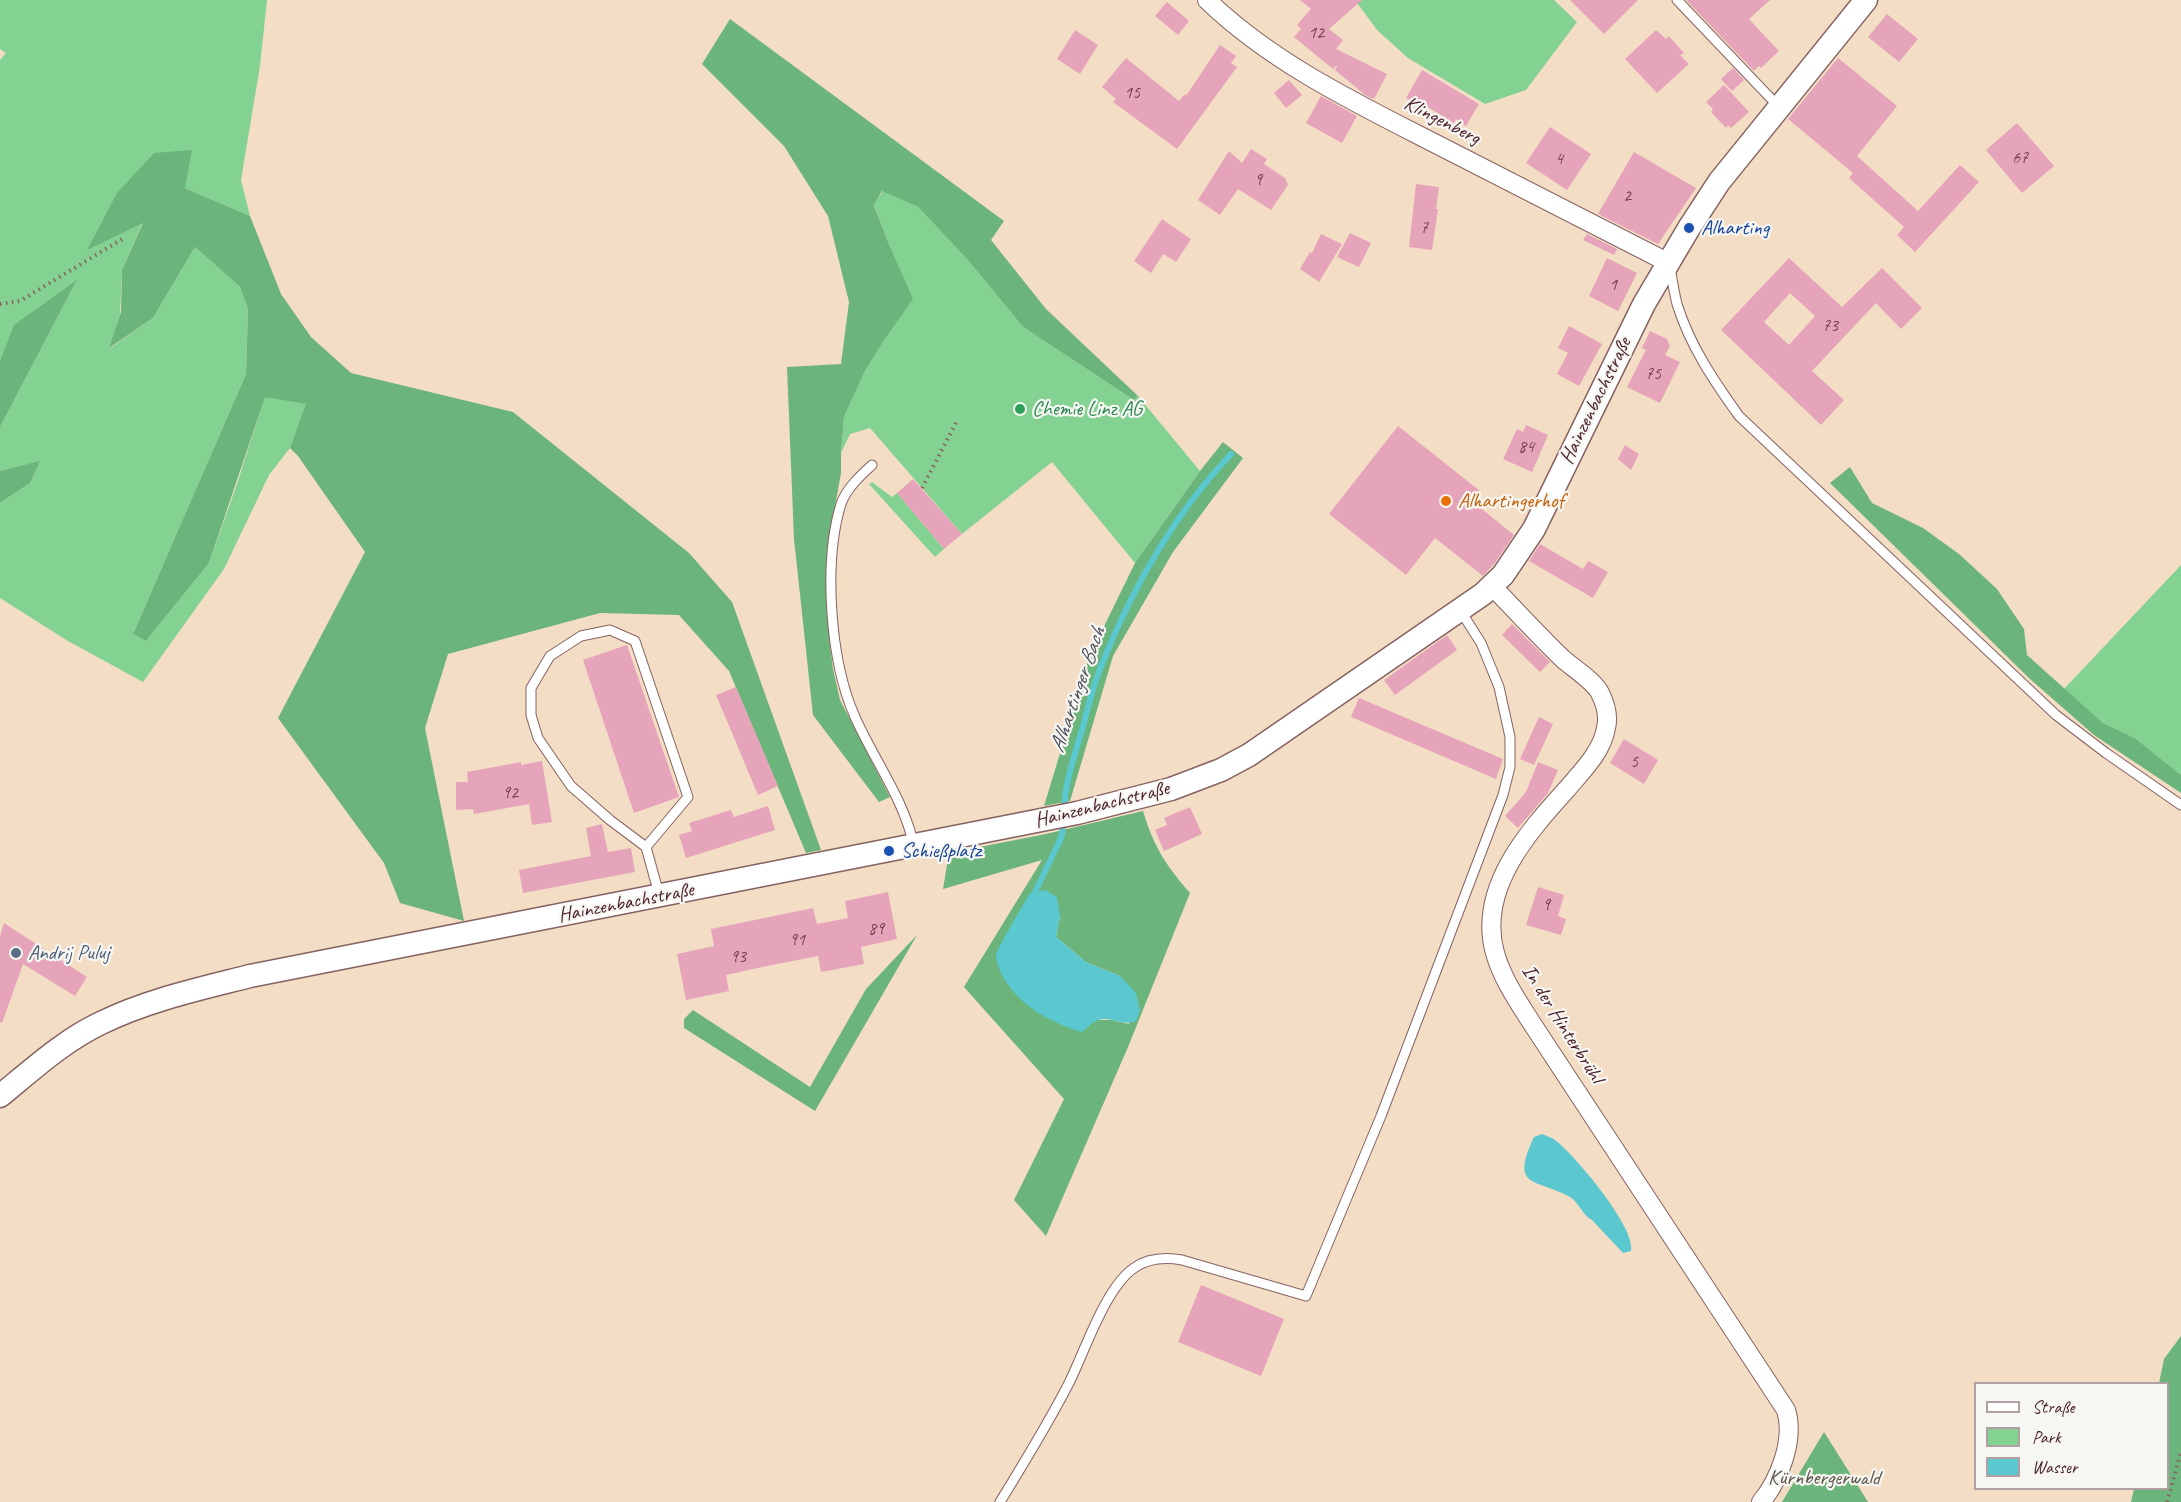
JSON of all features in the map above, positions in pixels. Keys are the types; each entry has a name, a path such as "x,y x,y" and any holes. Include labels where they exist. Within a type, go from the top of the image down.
{"street":[{"name":"Klingenberg","path":"1207,0 1226,18 1285,62 1378,114 1669,263"},
{"name":"Hainzenbachstraße","path":"0,1096 54,1052 100,1023 166,998 250,976 1077,813 1171,789 1221,770 1250,755 1493,587 1534,529 1644,304 1719,182 1866,0"},
{"name":"In der Hinterbrühl","path":"1493,587 1563,658 1599,690 1606,709 1606,728 1588,764 1533,826 1515,853 1496,895 1491,927 1494,952 1506,982 1531,1022 1786,1410 1790,1422 1780,1470 1770,1491 1761,1502"}],"lane":[{"path":"1677,0 1779,107"},
{"path":"1669,263 1677,303 1691,340 1711,376 1739,416 2056,715 2181,806"},
{"path":"872,465 853,484 841,503 832,566 835,647 846,696 855,718 896,795 914,846"},
{"path":"1000,1502 1038,1440 1113,1291 1134,1268 1166,1257 1306,1296 1381,1116 1503,795 1510,767 1510,737 1499,687 1481,643 1460,610"},
{"path":"646,847 688,797 635,641 610,630 581,636 550,656 531,688 531,715 538,738 571,786 646,847 659,897"}],"path":[{"path":"0,304 20,302 124,238"},
{"path":"922,488 958,419"},
{"path":"2168,1502 2181,1452"}],"green space":[{"path":"0,0 267,0 260,66 241,180 250,216 185,188 88,249 143,222 122,270 120,315 110,348 153,318 195,247 240,287 248,309 246,374 133,634 146,641 209,563 265,396 307,404 290,448 269,475 224,569 143,682 68,641 0,598 0,503 30,483 39,462 0,471 0,427 76,282 0,361 0,60 6,53 0,49"},
{"path":"1355,0 1554,0 1577,22 1526,90 1485,104 1408,58 1377,30"},
{"path":"730,19 1004,221 991,240 1046,309 1138,396 1134,400 1023,327 967,259 918,207 882,191 874,205 913,299 865,371 844,417 841,473 829,539 827,592 829,637 840,700 890,797 879,802 813,715 794,539 787,367 841,364 849,302 828,216 784,146 702,64"},
{"path":"192,150 185,188 250,216 281,294 311,337 351,373 513,412 689,553 732,602 821,850 806,853 729,671 679,615 600,613 448,654 425,728 464,921 400,903 384,863 278,718 365,552 298,456 290,448 306,404 265,397 209,563 146,641 133,634 246,374 248,309 240,287 195,247 153,318 109,348 121,312 122,270 143,223 87,250 117,193 154,153"},
{"path":"883,191 918,207 967,259 1023,327 1134,400 1138,396 1200,471 1135,563 1052,462 962,534 870,428 850,434 841,453 844,417 865,371 887,336 890,247 874,204"},
{"path":"77,280 0,427 0,361 14,325"},
{"path":"1223,442 1243,458 1173,552 1113,656 1070,801 1044,806 1090,655 1135,563"},
{"path":"40,461 30,483 0,503 0,471"},
{"path":"1850,467 1872,503 1923,528 1959,554 1997,589 2024,629 2027,655 2103,723 2135,738 2181,775 2181,793 2094,735 2030,679 1830,483"},
{"path":"872,482 892,497 897,493 944,549 935,557 869,484"},
{"path":"2181,565 2181,775 2135,738 2103,723 2064,689"},
{"path":"1143,811 1161,855 1190,893 1128,1047 1046,1236 1014,1200 1064,1099 964,987 1042,860 943,889 949,853 1046,834","holes":["1030,893 1060,916 1056,937 1086,962 1120,976 1129,1024 1098,1020"]},
{"path":"917,935 815,1111 684,1028 684,1019 693,1010 810,1087 866,989"},
{"path":"2181,1336 2181,1502 2131,1502 2134,1490 2169,1490 2169,1382 2159,1382 2164,1359"},
{"name":"Kürnbergerwald","path":"1824,1432 1868,1502 1782,1502"}],"water":[{"path":"1045,890 1057,897 1060,916 1056,937 1086,962 1120,976 1136,993 1140,1011 1136,1021 1126,1023 1108,1019 1098,1020 1082,1032 1046,1018 1035,1011 1007,984 996,955 1030,893"},
{"path":"1542,1134 1564,1148 1602,1192 1624,1226 1630,1240 1631,1251 1623,1253 1573,1199 1530,1180 1524,1166 1527,1154 1534,1137"}],"building":[{"path":"1300,0 1362,0 1329,29 1343,40 1336,49 1387,74 1374,99 1365,95 1335,70 1338,64 1333,69 1294,37 1301,29 1297,25 1311,9"},
{"path":"1570,0 1638,0 1604,34"},
{"path":"1686,0 1770,0 1749,19 1779,51 1761,68 1759,66 1754,71"},
{"path":"1167,2 1189,21 1178,35 1155,16"},
{"path":"1887,14 1918,39 1899,62 1868,37"},
{"path":"1075,30 1098,45 1080,74 1057,59"},
{"path":"1656,30 1666,39 1669,36 1684,53 1680,55 1689,64 1657,93 1625,59"},
{"path":"1220,45 1236,56 1231,63 1237,67 1177,149 1113,102 1116,99 1102,87 1126,58 1179,101 1185,94 1186,96"},
{"path":"1838,58 1897,106 1857,156 1918,211 1960,165 1979,182 1915,252 1897,235 1904,227 1849,178 1853,173 1788,119"},
{"path":"1733,68 1744,80 1732,91 1721,79"},
{"path":"1422,70 1479,104 1466,126 1456,119 1454,123 1426,106 1424,109 1406,98"},
{"path":"1289,80 1302,95 1286,108 1274,93"},
{"path":"1724,85 1749,112 1731,128 1728,125 1726,128 1711,112 1713,109 1706,102"},
{"path":"1321,96 1357,116 1342,143 1306,123"},
{"path":"2017,123 2054,166 2022,193 1986,150"},
{"path":"1550,127 1591,154 1567,190 1526,163"},
{"path":"1251,149 1267,159 1264,164 1285,178 1288,185 1271,210 1238,189 1220,215 1198,200 1229,151 1242,163"},
{"path":"1634,152 1696,188 1658,244 1598,214"},
{"path":"1416,184 1439,187 1432,250 1409,247"},
{"path":"1162,219 1191,239 1176,262 1163,254 1151,273 1134,261"},
{"path":"1350,233 1371,243 1359,267 1337,257"},
{"path":"1321,234 1342,244 1319,282 1300,269 1310,252 1312,253"},
{"path":"1587,234 1617,249 1614,255 1583,240"},
{"path":"1607,258 1637,273 1618,311 1589,296"},
{"path":"1789,258 1842,307 1882,268 1922,308 1901,329 1876,303 1812,371 1844,400 1821,425 1721,330","holes":["1790,293 1815,316 1789,345 1764,322"]},
{"path":"1569,326 1602,344 1579,386 1557,374 1568,353 1558,348"},
{"path":"1650,331 1667,339 1670,346 1665,355 1680,362 1660,403 1627,387 1646,350 1642,348"},
{"path":"1526,425 1548,435 1532,472 1503,459 1517,429 1523,432"},
{"name":"Alhartingerhof","path":"1398,426 1480,491 1472,501 1514,535 1483,576 1435,538 1406,575 1329,514"},
{"path":"1625,445 1639,454 1631,470 1618,459"},
{"path":"913,479 962,534 944,549 897,493"},
{"path":"1540,544 1583,569 1588,561 1608,572 1593,598 1529,561"},
{"path":"1512,624 1550,662 1540,672 1502,635"},
{"path":"1447,635 1457,650 1395,695 1384,680"},
{"path":"627,645 679,797 634,813 583,660"},
{"path":"736,687 778,786 758,795 716,695"},
{"path":"1359,698 1503,759 1496,779 1351,717"},
{"path":"1539,717 1553,724 1534,765 1520,759"},
{"path":"1624,739 1658,760 1644,784 1610,763"},
{"path":"542,761 552,822 532,825 529,804 474,814 473,809 456,810 456,782 468,782 467,772 521,762 521,765"},
{"path":"1538,762 1558,770 1548,793 1518,828 1505,816 1526,792"},
{"path":"768,806 775,830 686,858 679,835 692,831 689,823 731,810 734,817"},
{"path":"1190,807 1202,834 1164,851 1155,830 1167,825 1164,818"},
{"path":"602,824 608,852 631,848 635,872 523,893 519,870 591,856 586,828"},
{"path":"1538,887 1564,895 1558,916 1566,919 1561,935 1526,925"},
{"path":"888,892 897,939 861,947 864,964 821,972 818,956 762,967 726,975 729,991 686,1000 677,954 714,946 711,929 813,908 817,924 848,918 845,901"},
{"path":"4,923 87,977 75,996 23,964 2,1023 0,1022 0,936"},
{"path":"1201,1285 1284,1319 1261,1376 1178,1342"}],"waterway":[{"name":"Alhartinger Bach","path":"1064,810 1070,770 1093,688 1127,608 1173,527 1191,501 1231,454"},
{"name":"Alhartinger Bach","path":"1035,892 1062,836 1063,821"}],"place":[{"name":"Alharting","path":"1689,228"},
{"name":"Chemie Linz AG","path":"1020,409"},
{"name":"Alhartingerhof","path":"1446,501"},
{"name":"Schießplatz","path":"889,851"},
{"name":"Andrij Puluj","path":"16,953"}]}
